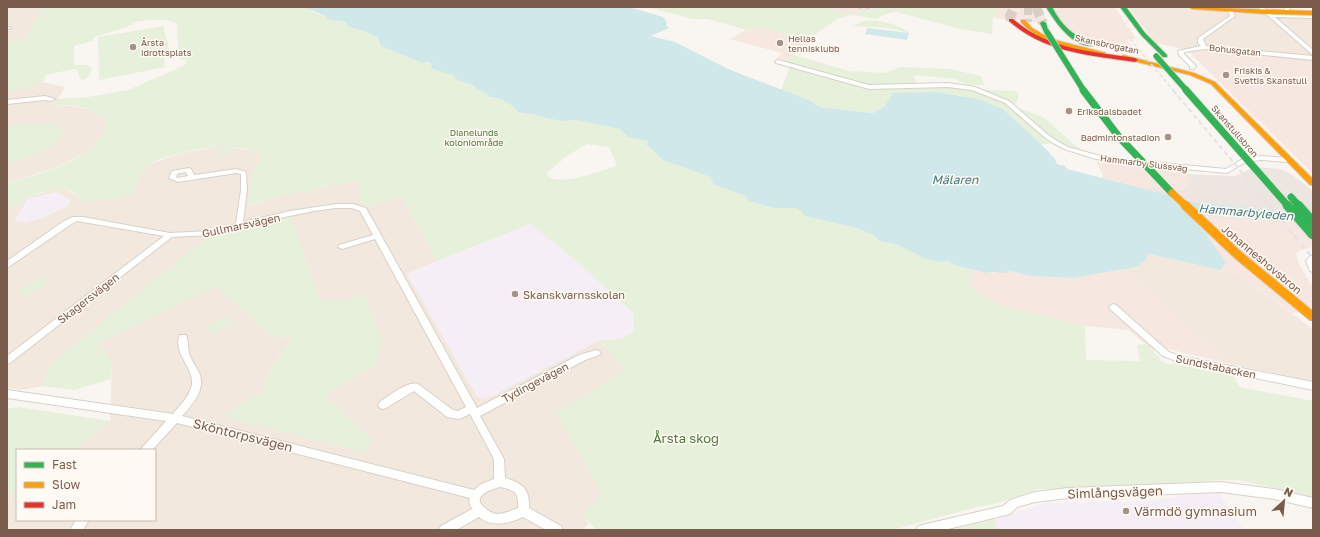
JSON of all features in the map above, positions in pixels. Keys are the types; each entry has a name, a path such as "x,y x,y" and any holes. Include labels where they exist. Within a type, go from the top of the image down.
{"main road":[{"path":"1044,7 1051,32"},
{"path":"1049,7 1065,33 1081,42 1137,59"},
{"path":"1117,7 1146,41"},
{"path":"1123,7 1146,41"},
{"path":"1192,7 1313,12"},
{"path":"1265,11 1287,9 1313,12"},
{"path":"1011,20 1016,27 1028,35 1049,44 1137,59"},
{"name":"Skansbrogatan","path":"1026,21 1037,32 1055,40 1195,72 1215,85 1313,183"},
{"path":"1043,23 1051,32"},
{"name":"Johanneshovsbron","path":"1051,32 1090,88 1116,122 1150,162 1188,201 1236,244 1313,307"},
{"name":"Johanneshovsbron","path":"1051,32 1061,57 1080,87 1107,122 1160,182 1232,251 1313,318"},
{"name":"Skanstullsbron","path":"1146,41 1313,222"},
{"name":"Skanstullsbron","path":"1160,56 1313,235"}],"street":[{"path":"860,7 868,7"},
{"path":"1205,47 1201,43 1200,39 1233,16 1228,8"},
{"path":"1265,11 1313,17"},
{"path":"1265,11 1312,56"},
{"name":"Bohusgatan","path":"1195,72 1193,66 1181,54 1180,51 1205,47 1312,56"},
{"name":"Hammarby Slussväg","path":"778,62 870,87 923,85 973,88 1007,102 1055,142 1066,148 1096,157 1132,162 1163,164 1174,167 1227,171 1244,160 1261,158 1289,160"},
{"path":"7,102 45,98 52,99"},
{"path":"195,177 236,171 244,174 244,190 239,226"},
{"name":"Gullmarsvägen","path":"7,265 67,223 76,220 83,219 170,235 210,233 314,209 350,205 358,207 363,210 499,459 500,482"},
{"name":"Skagersvägen","path":"7,361 170,235"},
{"path":"342,247 376,236"},
{"path":"1313,258 1310,260 1313,269"},
{"path":"1274,292 1313,318"},
{"name":"Sundstabacken","path":"1113,307 1166,354 1179,359 1313,386"},
{"path":"146,449 197,390 197,382 181,348 183,336"},
{"name":"Tydingevägen","path":"474,411 582,357 596,353"},
{"path":"383,405 406,390 415,387 451,414 459,415 474,411"},
{"name":"Sköntorpsvägen","path":"7,394 174,418 476,495"},
{"path":"500,482 512,484 520,490 524,497 523,510 515,517 506,520 494,520 478,512 474,503 480,488 489,484 500,482"},
{"name":"Simlångsvägen","path":"922,530 1006,510 1014,503 1035,497 1068,494 1221,487 1260,492 1313,503"},
{"path":"523,510 557,530"},
{"path":"445,530 478,512"},
{"path":"76,530 82,521"}],"shaded area":[{"path":"7,7 43,9 24,40 7,43"},
{"path":"820,7 876,7 872,11 862,10 853,15"},
{"path":"998,7 1041,7 1047,23 993,18"},
{"path":"1051,7 1115,7 1136,39 1126,39 1141,57 1096,45 1071,36"},
{"path":"1128,7 1177,7 1268,14 1313,15 1313,58 1187,50 1156,43"},
{"path":"756,27 812,41 806,48 783,62 775,60 782,53 730,39 746,30 750,31"},
{"path":"1206,49 1313,58 1313,174 1187,50"},
{"path":"42,82 65,87 58,99 48,105 73,106 95,111 106,120 106,127 101,138 92,148 79,156 57,167 7,183 7,90 15,90"},
{"path":"222,146 255,151 262,156 252,173 249,206 273,197 313,190 358,179 361,203 368,207 401,196 437,261 407,274 486,399 600,340 625,371 557,413 602,495 583,515 589,523 583,530 7,530 7,498 16,492 16,521 156,521 156,449 75,449 110,421 112,364 99,343 216,285 271,336 293,339 267,373 264,391 224,416 364,452 372,440 325,395 375,365 346,301 320,300 290,217 50,364 42,386 22,390 7,388 7,208 21,205 25,198 55,189 63,189 81,197 85,203 136,186 140,174 150,164 178,154"},
{"path":"1103,161 1185,174 1193,181 1183,190 1149,187 1149,190 1102,178 1103,174 1096,162"},
{"path":"1255,167 1280,169 1288,172 1306,185 1313,192 1313,214 1172,200 1167,195 1149,190 1148,187 1183,190 1193,181 1185,174 1235,176"},
{"path":"56,192 71,200 68,206 40,219 22,223 23,221 14,222 27,199"},
{"path":"1186,213 1313,223 1313,225 1205,216"},
{"path":"1204,216 1313,225 1313,247 1301,250 1296,254 1299,264 1313,288 1313,310 1292,313 1238,274 1220,270 1222,267 1205,232"},
{"name":"Skanskvarnsskolan","path":"530,224 574,259 634,314 634,332 621,339 600,340 486,399 477,397 407,274"},
{"path":"1147,254 1238,274 1313,329 1313,381 1230,364 1124,269 1136,267 1145,261"},
{"path":"1124,269 1230,364 1168,349 1153,350 1128,330 1085,326 999,305 969,287 972,270 986,273 1010,271 1029,276 1073,278"},
{"name":"Värmdö gymnasium","path":"1219,493 1244,530 998,530 995,519 1045,503 1151,501 1185,495"}],"green space":[{"name":"Årsta skog","path":"29,7 305,7 318,14 337,20 336,21 346,22 347,26 380,39 379,42 388,49 402,53 422,63 431,63 441,71 455,76 459,81 467,82 475,86 476,89 487,94 489,97 508,103 517,112 562,121 576,120 620,129 628,137 648,141 645,145 663,160 707,175 711,177 713,184 745,196 749,201 773,208 796,208 805,216 857,228 875,236 879,241 898,245 927,259 941,262 948,261 957,266 972,270 970,287 999,305 1085,326 1086,360 1140,361 1137,345 1146,344 1160,358 1159,360 1170,365 1172,363 1234,377 1239,387 1313,401 1313,497 1239,480 1215,480 1155,488 1038,489 992,505 977,507 892,530 596,530 583,515 602,495 556,413 625,371 600,340 621,339 634,332 634,314 574,259 530,224 437,261 401,196 368,207 361,203 358,179 313,190 273,197 248,206 252,173 262,156 241,148 234,147 232,155 220,156 222,149 233,147 215,147 176,154 155,161 140,175 136,186 135,195 85,203 79,196 72,192 57,190 25,198 21,205 7,208 7,183 51,170 67,163 82,155 95,145 103,133 106,120 93,111 78,106 47,105 58,99 88,97 128,90 177,69 185,65 187,61 179,59 178,24 167,20 147,20 136,22 124,28 95,37 92,41 74,46 74,65 87,65 92,68 86,79 81,80 77,70 74,69 45,75 44,80 31,86 15,90 7,90 7,43 24,40 43,9 29,9","holes":["587,144 609,147 617,166 579,177 558,180 551,178 546,173 567,156"]},
{"path":"647,7 820,7 853,15 837,19 807,40 756,27 750,31 708,19 693,19"},
{"path":"876,7 998,7 993,18 992,34 961,29 896,12 885,14 876,19 853,15 862,10 872,11"},
{"path":"863,21 888,23 910,33 886,28 853,26"},
{"name":"Årsta idrottsplats","path":"163,26 171,56 164,58 165,67 99,80 98,37"},
{"path":"794,55 849,71 885,73 900,67 950,69 981,76 984,85 968,85 954,79 914,75 916,83 870,85 783,62"},
{"path":"790,67 867,88 968,88 1004,102 1051,144 1040,144 1003,109 978,99 936,92 885,106 873,113 819,107 811,101 781,90"},
{"path":"984,90 1016,91 1019,96 1015,105 985,92"},
{"path":"1018,108 1045,118 1072,143 1081,149 1063,145 1055,140 1039,128"},
{"path":"46,123 59,128 62,133 59,140 50,147 38,153 7,165 7,127"},
{"path":"290,217 320,299 346,301 365,293 382,339 375,365 325,395 372,440 364,452 223,416 264,391 267,374 293,339 271,336 216,286 99,343 112,364 111,379 74,390 42,386 50,364 205,239"},
{"path":"39,278 51,280 28,297 16,294"},
{"path":"227,316 234,323 212,334 205,327"},
{"path":"18,407 110,421 75,449 16,449 16,492 7,498 7,409"},
{"path":"995,519 998,530 950,530"}],"water":[{"name":"Mälaren","path":"305,7 629,7 663,17 667,22 666,25 669,28 651,36 675,42 728,69 811,101 819,107 873,113 885,106 893,93 936,92 978,99 1003,109 1044,147 1055,159 1057,164 1065,166 1067,169 1168,195 1173,200 1313,214 1313,223 1187,213 1205,232 1226,263 1220,270 1148,254 1145,261 1136,267 1073,278 1029,276 1010,271 1004,273 986,273 957,266 948,261 941,262 926,259 898,245 879,241 875,236 857,228 805,216 796,208 773,208 749,201 745,196 713,184 711,177 663,160 645,144 648,143 648,141 628,137 620,129 576,120 562,121 517,112 516,109 510,104 500,99 489,97 487,94 476,89 475,86 454,78 455,76 433,69 430,67 433,64 427,62 422,63 381,46 378,37 347,26 346,22 327,19 327,17"},
{"path":"867,28 909,33 907,40 865,34"}],"tunnel":[{"path":"1011,20 1010,16 1015,7"},
{"path":"1028,7 1028,22"},
{"path":"1036,7 1043,23"}],"railway":[{"path":"1130,39 1174,91"},
{"path":"1173,90 1270,206"},
{"path":"1269,205 1313,258"}],"traffic: fast":[{"path":"1049,7 1057,21 1066,31 1077,39 1092,45"},
{"path":"1123,7 1143,34 1165,56"},
{"path":"1043,23 1047,32"},
{"path":"1047,32 1073,76 1103,117 1136,156 1172,193"},
{"path":"1156,56 1313,235"},
{"path":"1291,197 1313,222"}],"traffic: slow":[{"path":"1192,7 1266,12 1313,13"},
{"path":"1023,21 1039,36 1049,41 1070,47 1103,53"},
{"path":"1123,57 1192,74 1213,83 1313,183"},
{"path":"1172,193 1238,255 1313,317"}],"traffic: jam":[{"path":"1011,20 1023,31 1037,39 1053,45 1086,53 1135,60"}],"place":[{"name":"Hellas tennisklubb","path":"780,43"},
{"name":"Årsta idrottsplats","path":"133,47"},
{"name":"Friskis & Svettis Skanstull","path":"1226,75"},
{"name":"Eriksdalsbadet","path":"1069,111"},
{"name":"Badmintonstadion","path":"1168,137"},
{"name":"Skanskvarnsskolan","path":"515,294"},
{"name":"Värmdö gymnasium","path":"1126,511"}],"park label":[{"name":"Dianelunds koloniområde","path":"474,138"}],"water label":[{"name":"Hammarbyleden","path":"1246,212"}]}
